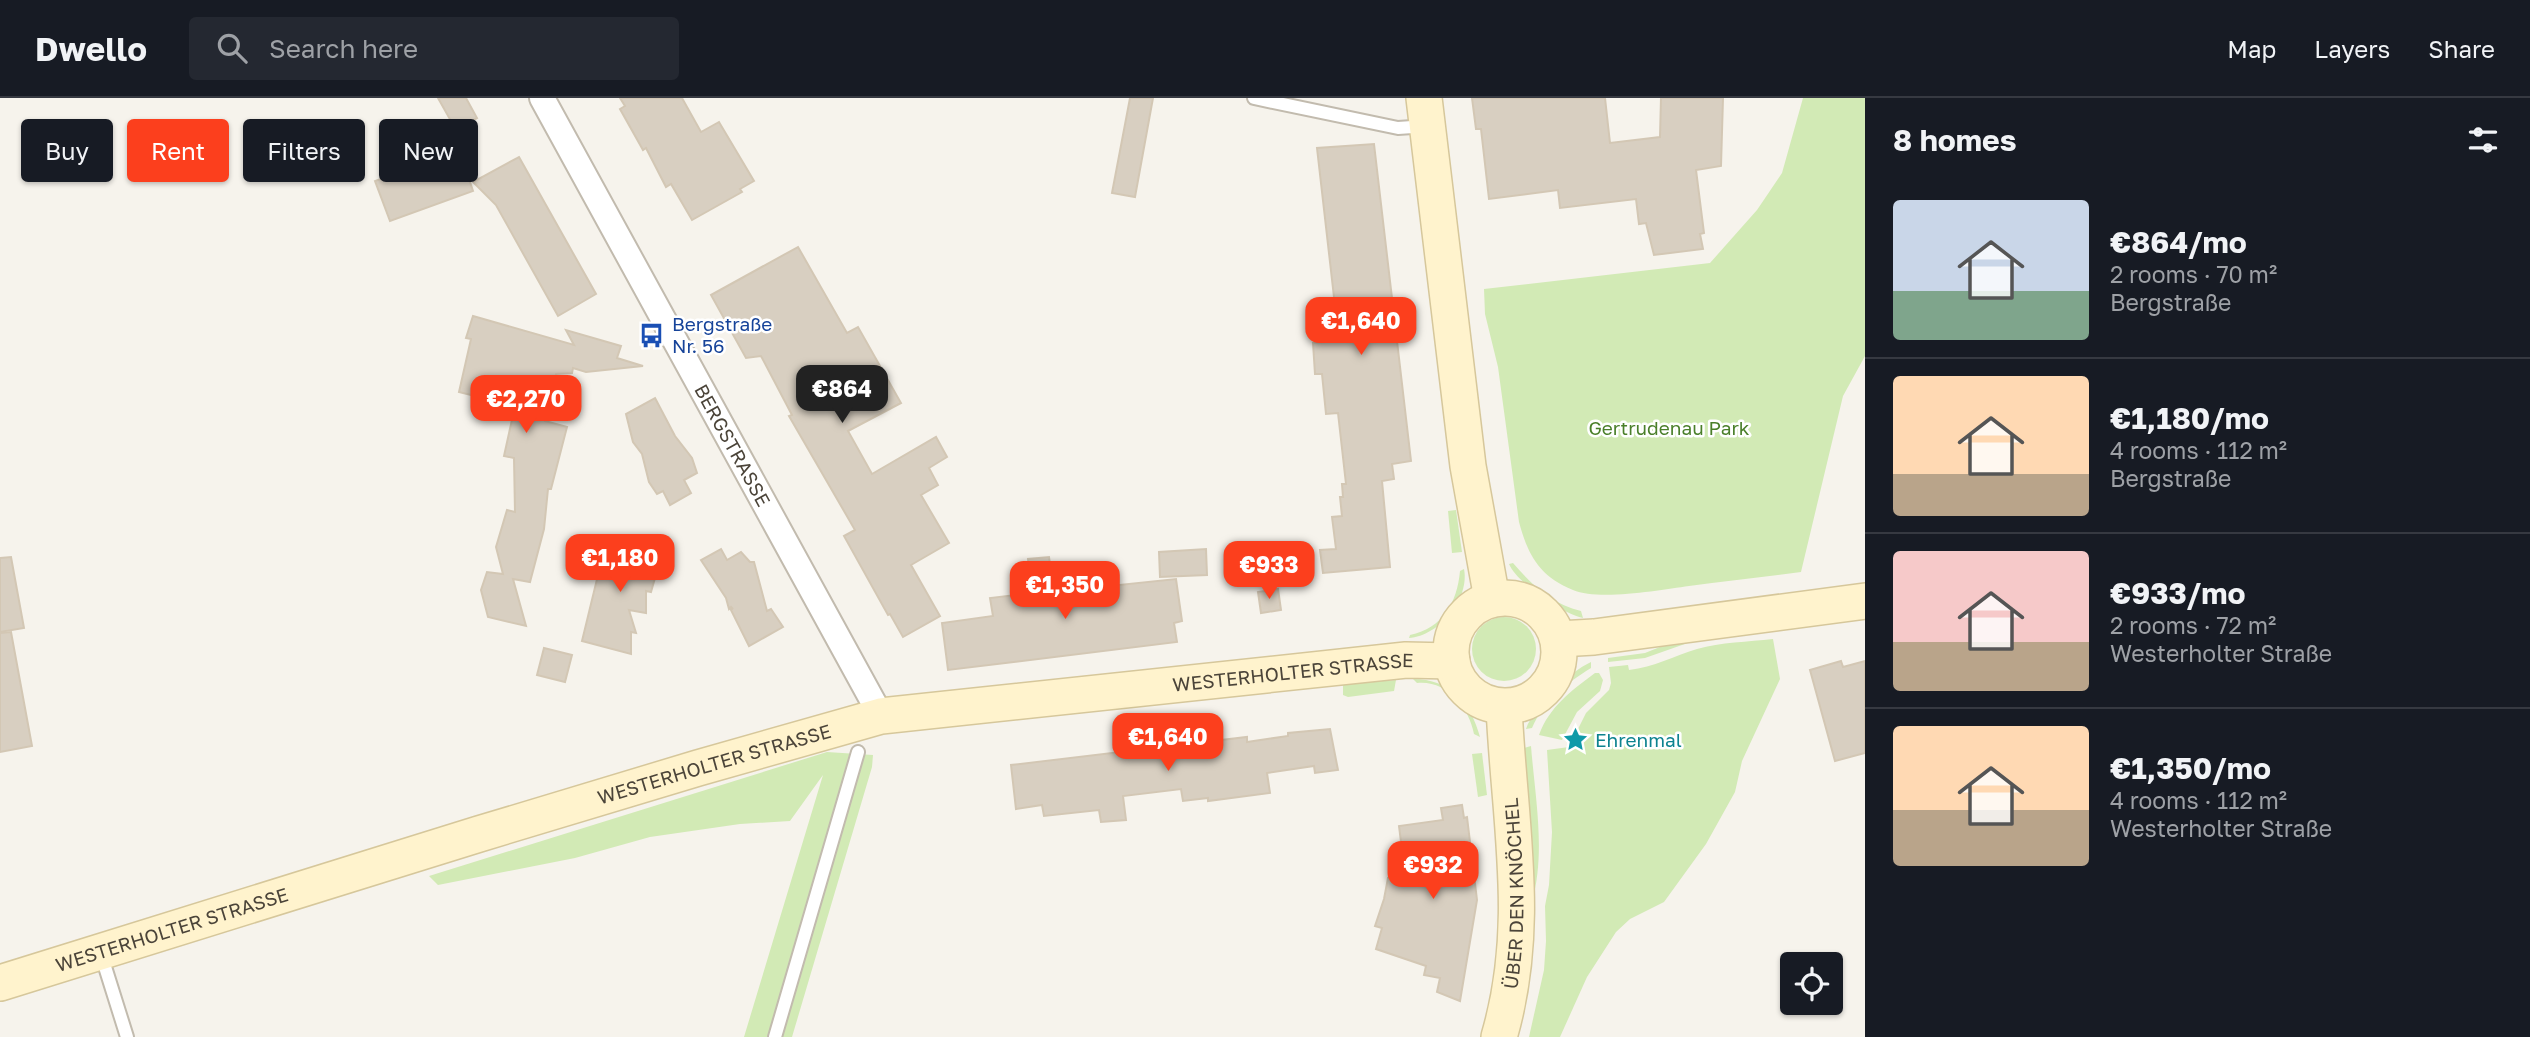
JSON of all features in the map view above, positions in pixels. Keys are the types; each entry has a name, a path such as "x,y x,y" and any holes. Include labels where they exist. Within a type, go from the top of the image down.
{"street":[{"name":"BERGSTRASSE","path":"542,98 881,716"},
{"path":"1425,112 1466,455 1492,599"},
{"path":"1508,598 1525,602 1539,610 1559,639 1559,659 1552,677 1540,693 1523,703 1504,707 1476,698 1465,688 1452,661 1456,630 1465,616 1492,599 1508,598"},
{"path":"1559,639 1594,637 1865,601"},
{"name":"WESTERHOLTER STRASSE","path":"0,983 505,826 881,716 1406,660 1452,661"},
{"name":"ÜBER DEN KNÖCHEL","path":"1499,1037 1514,974 1517,921 1517,869 1504,707"}],"lane":[{"path":"1254,98 1398,128 1425,112"},
{"path":"775,1037 858,752"},
{"path":"100,953 127,1037"}],"green space":[{"name":"Gertrudenau Park","path":"1803,98 1865,98 1865,356 1843,396 1801,572 1613,595 1573,590 1543,571 1526,545 1519,522 1498,367 1485,314 1484,289 1710,263 1757,210 1782,173"},
{"path":"1456,510 1462,552 1452,553 1448,511"},
{"path":"1513,563 1543,593 1560,604 1581,611 1583,618 1564,611 1542,597 1514,572 1509,564"},
{"path":"1464,569 1462,592 1450,614 1431,631 1409,638 1440,620 1452,603 1460,571"},
{"path":"1498,617 1510,617 1527,626 1534,637 1534,661 1527,672 1510,681 1498,681 1486,676 1477,667 1472,655 1472,643 1477,631 1486,622"},
{"path":"1680,639 1699,639 1645,658 1608,662 1608,658 1645,653"},
{"path":"1773,639 1780,679 1742,761 1735,792 1706,844 1664,902 1630,919 1616,932 1587,977 1560,1037 1529,1037 1544,970 1546,941 1545,906 1552,832 1547,750 1569,747 1586,713 1609,690 1609,667 1628,665 1629,670 1638,669 1706,647"},
{"path":"1591,662 1591,668 1557,693 1532,728 1526,729 1536,710 1553,691 1573,673"},
{"path":"1595,673 1599,673 1603,680 1600,691 1577,712 1562,740 1539,735 1555,708"},
{"path":"1413,679 1438,683 1457,695 1471,714 1480,737 1474,734 1467,714 1455,697 1438,686 1417,683"},
{"path":"1396,680 1394,691 1348,697 1343,695 1343,684"},
{"path":"1531,746 1539,844 1532,902 1524,748"},
{"path":"827,752 873,755 872,767 792,1037 744,1037 823,775 790,821 740,824 650,837 575,858 438,885 429,876"},
{"path":"1482,753 1487,795 1478,797 1472,754"}],"building":[{"path":"438,98 466,98 477,118 475,119 450,119"},
{"path":"620,98 682,98 701,132 719,122 754,181 740,189 742,192 692,220 671,184 666,187 646,148 643,150 620,109 625,106"},
{"path":"1130,98 1153,98 1135,197 1112,193"},
{"path":"1472,98 1605,98 1610,143 1660,137 1661,98 1723,98 1721,166 1696,170 1704,233 1700,234 1703,249 1654,255 1646,223 1639,224 1636,199 1560,208 1558,190 1489,199 1481,129 1476,129"},
{"path":"1374,144 1411,461 1392,464 1394,479 1382,481 1390,567 1323,573 1320,550 1336,549 1332,517 1342,516 1340,497 1343,497 1342,484 1346,484 1338,413 1326,414 1322,374 1315,374 1313,343 1339,341 1317,148"},
{"path":"519,157 596,294 558,316 496,205 473,182 478,182 478,179"},
{"path":"375,181 470,182 473,191 390,221"},
{"path":"798,247 847,333 858,327 901,403 848,431 872,474 936,437 947,457 929,468 938,485 921,495 949,543 911,565 940,616 903,637 844,536 855,530 789,416 792,415 761,356 746,358 711,295"},
{"path":"473,316 574,345 566,330 621,346 617,358 643,366 586,372 573,368 572,373 556,374 545,421 567,427 551,489 548,489 544,529 530,582 513,579 526,626 488,617 481,590 487,572 503,574 496,547 507,510 515,512 514,458 504,456 515,406 459,392 471,339 466,338"},
{"path":"655,398 675,436 692,458 697,473 684,480 691,493 670,505 663,491 657,494 649,482 642,454 633,442 626,414"},
{"path":"607,538 660,550 651,592 646,591 646,613 629,610 636,633 631,632 631,654 582,641"},
{"path":"721,549 727,560 741,552 750,562 754,562 767,611 771,609 783,627 749,646 729,609 726,598 701,560"},
{"path":"1206,549 1207,575 1160,577 1159,552"},
{"path":"11,557 24,628 0,632 0,558"},
{"path":"1049,557 1053,588 1110,581 1110,586 1176,579 1182,621 1174,623 1177,642 948,670 942,623 993,616 990,598 1032,593 1028,559"},
{"path":"1278,589 1281,610 1261,613 1258,592"},
{"path":"11,632 32,746 0,752 0,633"},
{"path":"544,648 572,655 565,682 537,675"},
{"path":"1841,661 1843,667 1865,661 1865,753 1835,761 1810,670"},
{"path":"1330,729 1338,770 1315,773 1314,766 1267,773 1270,793 1208,801 1208,798 1183,801 1181,789 1123,796 1126,820 1101,822 1099,810 1044,816 1042,805 1016,809 1011,765 1247,737 1247,742 1288,736 1288,733"},
{"path":"1462,805 1464,818 1467,817 1477,900 1460,1001 1437,992 1440,978 1424,975 1426,966 1376,949 1382,928 1375,926 1388,878 1406,881 1399,826 1443,820 1441,808"}],"place":[{"name":"Bergstraße Nr. 56","path":"652,335"},
{"name":"Ehrenmal","path":"1575,740"}]}
